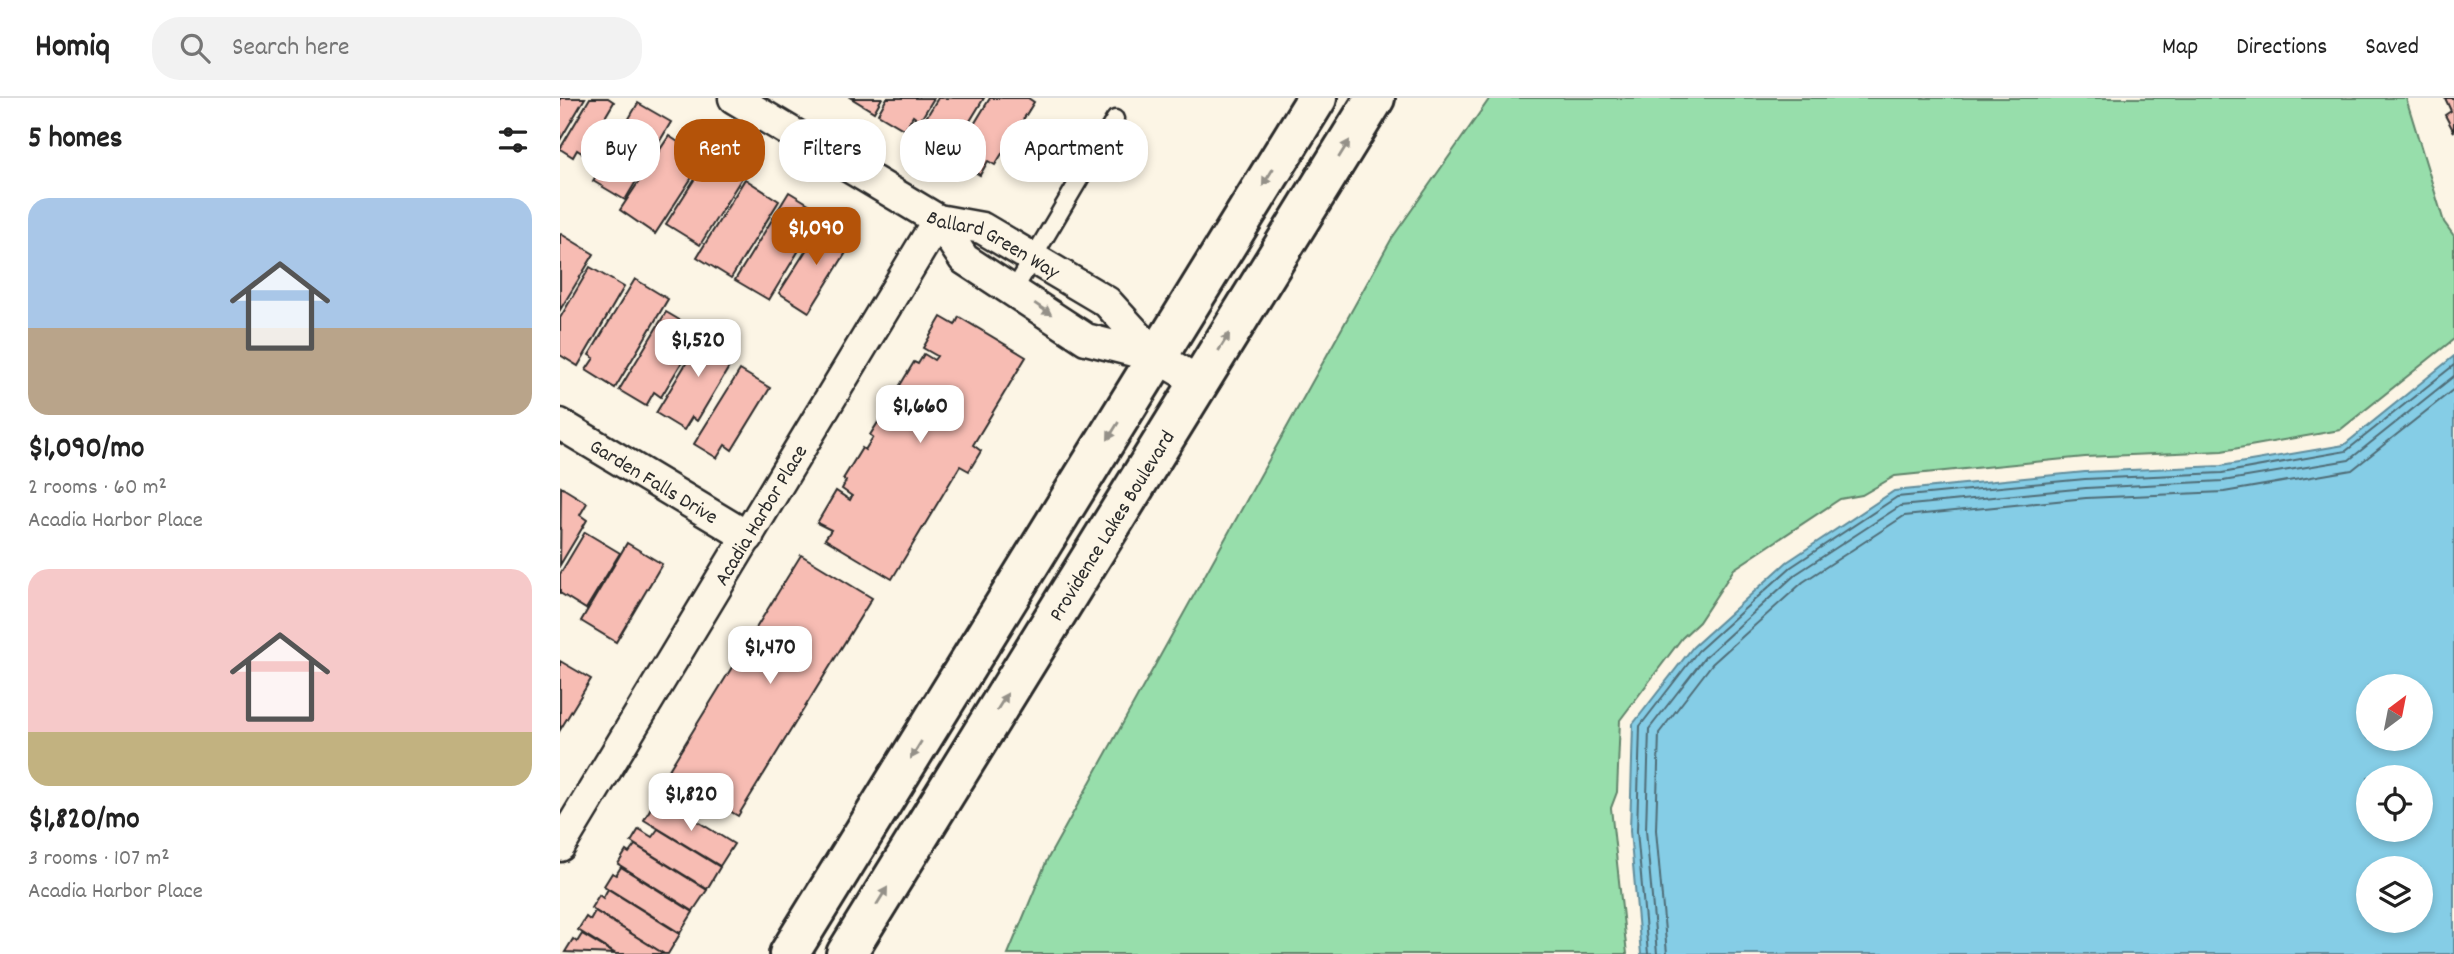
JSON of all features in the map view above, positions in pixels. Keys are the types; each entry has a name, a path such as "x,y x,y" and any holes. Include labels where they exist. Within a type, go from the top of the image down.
{"street":[{"path":"734,98 938,220"},
{"path":"789,954 1317,98"},
{"name":"Providence Lakes Boulevard","path":"846,954 1375,98"},
{"name":"Ballard Green Way","path":"938,220 982,228 1107,302 1157,357"},
{"name":"Ballard Green Way","path":"938,220 964,259 1086,339 1157,357 1199,382"},
{"name":"Acadia Harbor Place","path":"560,846 938,220"},
{"name":"Garden Falls Drive","path":"560,424 748,537"}],"lane":[{"path":"1014,290 1078,182"}],"green space":[{"path":"1490,98 2406,98 2444,222 2454,236 2454,339 2340,430 2222,451 2085,457 1895,476 1862,495 1840,499 1734,569 1699,622 1682,638 1620,720 1617,792 1611,808 1627,954 1008,954 1047,860 1392,238"}],"water":[{"path":"2454,356 2454,954 1641,954 1630,831 1633,724 1693,647 1787,562 1894,491 2085,472 2221,466 2344,445"}],"building":[{"path":"560,98 585,98 560,140"},
{"path":"590,98 608,98 614,102 604,119 581,119 581,153 577,150 573,157 560,149"},
{"path":"851,98 882,98 874,112"},
{"path":"887,98 934,98 921,119 913,116 911,119 900,119 900,127 878,114"},
{"path":"938,98 984,98 971,119 925,119"},
{"path":"990,98 1028,98 1034,102 1023,119 1000,119 1000,157 995,165 988,161 986,164 986,119 977,119"},
{"path":"2445,98 2454,98 2454,132 2445,115 2451,111"},
{"path":"638,103 671,122 660,141 660,119 629,119"},
{"path":"669,136 674,139 674,182 689,182 655,234 620,210 639,182 660,182 660,150"},
{"path":"595,182 636,182 625,200"},
{"path":"693,182 739,182 700,245 666,224"},
{"path":"743,182 750,182 779,201 731,278 697,257"},
{"path":"789,192 822,212 769,300 735,280"},
{"path":"826,219 848,233 840,246 847,251 809,312 779,293"},
{"path":"560,235 594,254 560,310"},
{"path":"590,267 624,287 578,366 560,355 560,318"},
{"path":"635,279 668,299 615,388 586,370 594,358 589,355"},
{"path":"666,312 700,332 661,397 654,392 646,406 619,390"},
{"path":"941,317 955,325 959,317 1026,357 973,445 981,451 969,471 960,466 892,579 825,539 831,530 817,523 836,491 850,500 852,496 842,489 846,481 843,479 862,448 865,450 873,437 870,435 889,405 892,407 899,394 896,392 914,362 918,364 924,354 934,360 937,356 923,348"},
{"path":"710,324 734,338 725,351 735,357 697,421 692,417 684,430 656,413"},
{"path":"740,370 770,388 732,450 725,445 717,458 694,444"},
{"path":"561,487 587,503 580,515 587,520 560,565"},
{"path":"585,532 620,553 586,609 560,593 560,574"},
{"path":"627,543 662,564 616,642 581,621"},
{"path":"801,555 872,598 738,816 667,773"},
{"path":"560,661 591,679 560,730"},
{"path":"671,805 734,844 720,866 644,820 652,806 665,814"},
{"path":"639,829 652,837 658,829 720,867 707,889 631,842"},
{"path":"635,845 707,890 693,911 618,864 626,851 629,853"},
{"path":"621,867 693,912 680,933 604,886 612,873 616,875"},
{"path":"608,889 680,934 668,954 591,908 599,895 603,898"},
{"path":"595,911 664,954 616,954 578,930 586,917 590,920"},
{"path":"582,934 615,954 565,952 573,939 577,942"}]}
